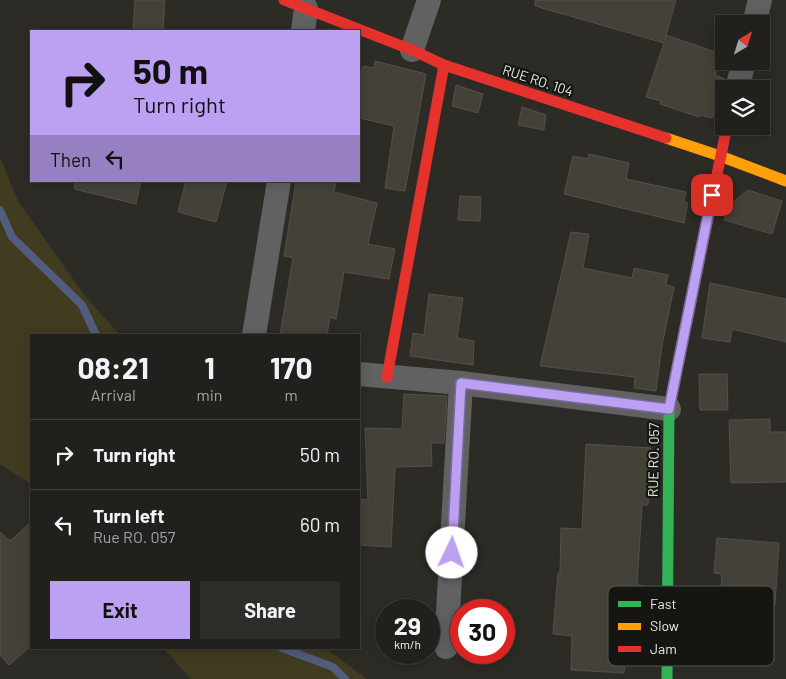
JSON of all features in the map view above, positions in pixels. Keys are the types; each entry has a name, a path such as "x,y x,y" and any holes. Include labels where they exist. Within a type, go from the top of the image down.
{"street":[{"name":"RUE RO. 104","path":"284,0 412,50 444,65 720,156 786,181"},
{"path":"412,50 429,0"},
{"path":"756,15 760,0"},
{"path":"303,30 306,8"},
{"path":"387,377 444,65"},
{"name":"RUE RO. 057","path":"668,586 669,409 726,135"},
{"path":"254,334 279,182"},
{"path":"360,374 461,383 669,409"},
{"path":"446,647 461,383"},
{"name":"RUE RO. 057","path":"667,666 667,679"}],"shaded area":[{"path":"0,157 18,201 85,296 119,334 30,334 30,483 0,464"},
{"path":"164,649 326,649 367,679 191,679"}],"building":[{"path":"135,0 165,0 163,30 133,30"},
{"path":"535,0 676,0 666,35 715,52 715,75 725,79 715,80 715,109 712,118 700,115 699,117 660,104 661,101 646,97 664,43 535,6"},
{"path":"375,61 426,74 405,191 385,188 394,126 360,118 360,81 363,66 374,68"},
{"path":"456,85 483,94 478,113 452,106"},
{"path":"522,107 546,115 544,130 518,125"},
{"path":"589,154 629,163 626,179 686,192 684,202 688,203 684,223 564,194 573,156 588,159"},
{"path":"75,182 141,182 136,204 74,189"},
{"path":"186,182 227,182 216,222 178,212"},
{"path":"296,182 336,182 334,192 377,203 368,244 395,249 389,279 344,272 336,319 330,317 327,334 280,334 293,258 284,256"},
{"path":"748,190 782,201 772,234 724,220 727,207"},
{"path":"460,196 481,197 480,221 458,220"},
{"path":"571,232 589,234 583,268 632,278 634,268 668,275 666,285 674,287 662,346 656,391 634,388 635,377 540,366"},
{"path":"710,283 786,299 786,342 732,329 730,342 702,338"},
{"path":"429,294 463,298 457,338 474,341 473,365 410,356 413,333 424,335"},
{"path":"699,374 727,374 728,410 700,410"},
{"path":"404,394 447,396 444,443 431,443 432,466 395,467 391,547 360,545 360,499 368,500 365,428 402,429"},
{"path":"770,419 770,432 786,432 786,482 731,483 729,420"},
{"path":"586,444 651,448 648,505 642,505 637,585 644,586 608,586 608,666 625,666 624,673 571,670 572,636 553,634 558,573 560,573 561,528 582,529"},
{"path":"30,523 30,647 9,665 0,655 0,532 10,541"},
{"path":"717,538 779,543 775,605 774,586 721,586 722,574 714,573"}],"waterway":[{"path":"0,210 12,237 82,305 96,334"},
{"path":"285,649 333,667 345,679"}],"traffic: fast":[{"path":"668,586 669,409 674,383"},
{"path":"667,666 667,679"}],"traffic: slow":[{"path":"666,138 786,181"}],"traffic: jam":[{"path":"284,0 412,50 444,65 666,138"},
{"path":"387,377 444,65"},
{"path":"674,383 725,135"}],"route":[{"path":"452,553 461,383 669,409 712,195"}]}
